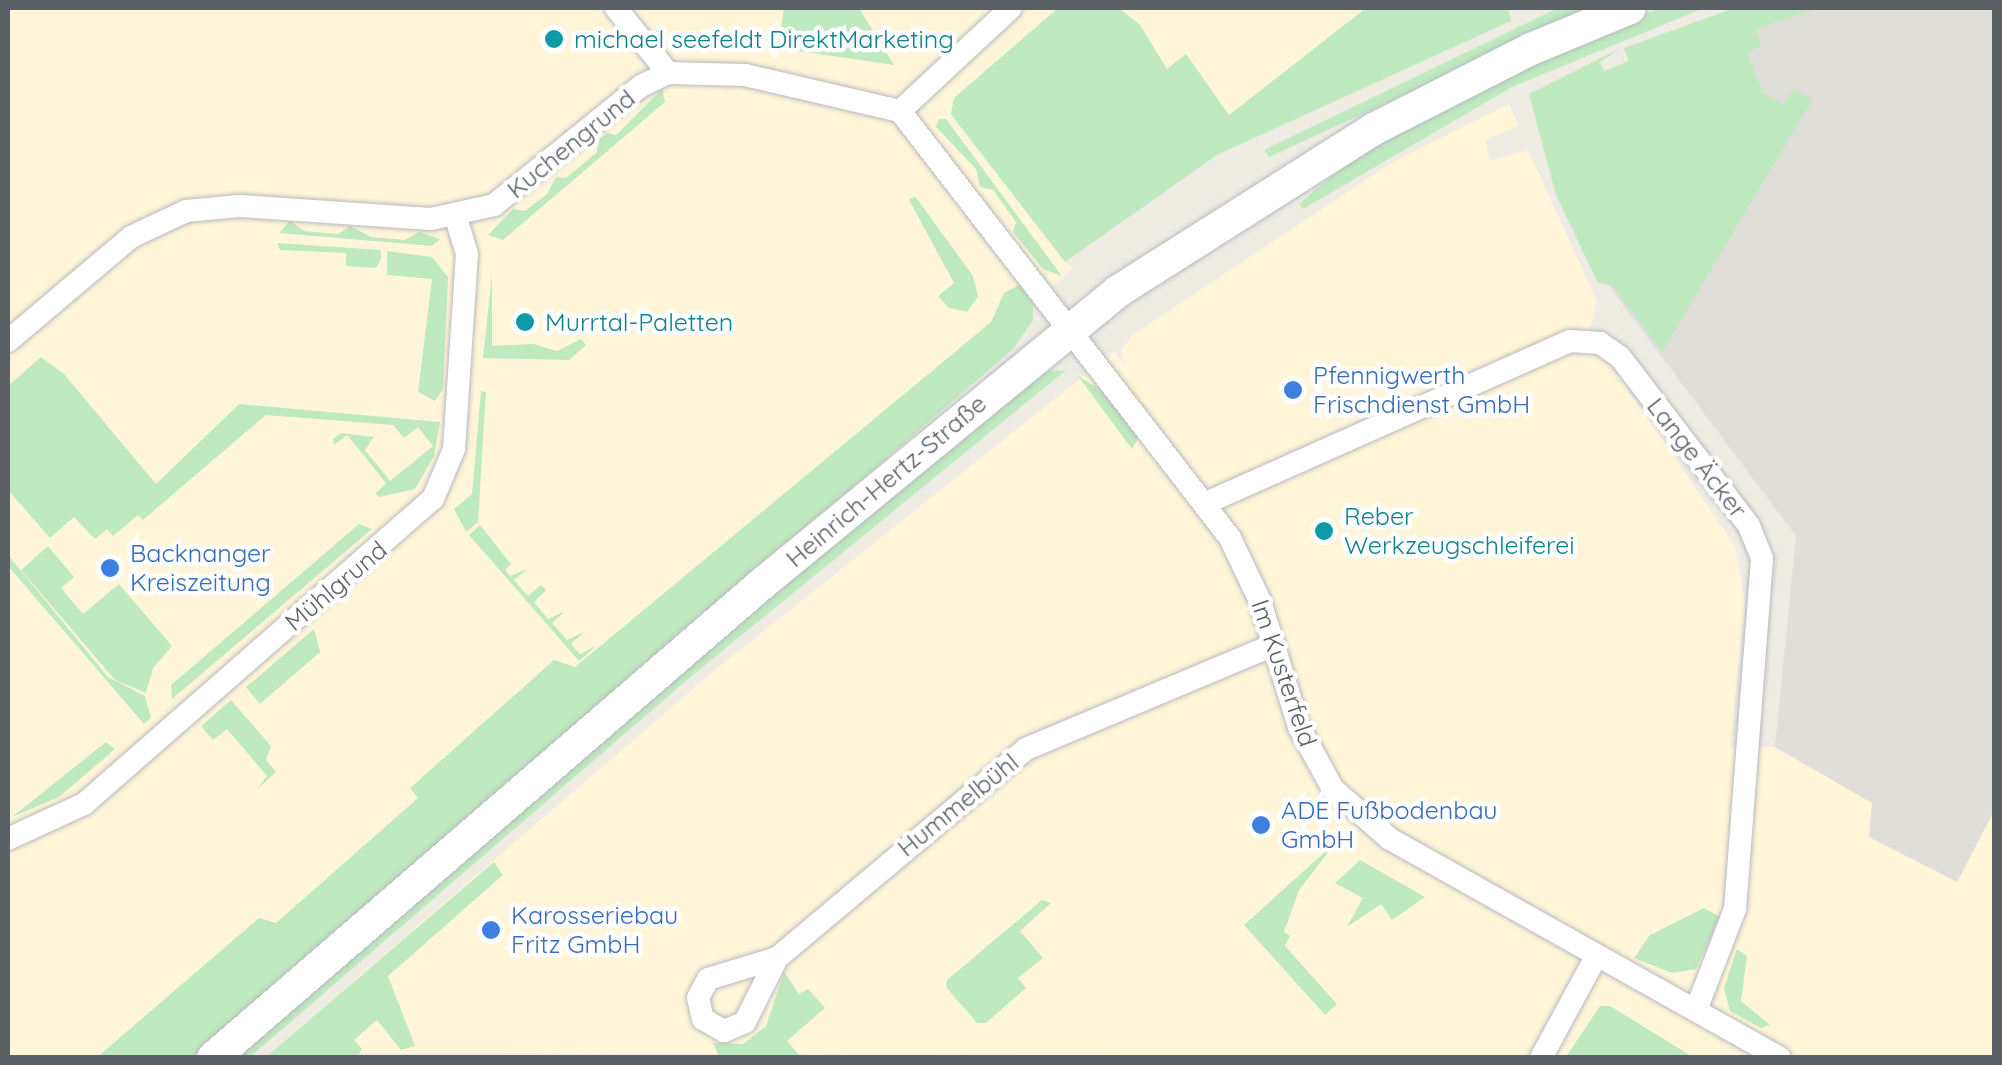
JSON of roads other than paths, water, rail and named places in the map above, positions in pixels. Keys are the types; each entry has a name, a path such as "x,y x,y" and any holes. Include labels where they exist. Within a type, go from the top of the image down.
{"main road":[{"name":"Heinrich-Hertz-Straße","path":"212,1058 1069,328 1222,221 1374,129 1531,48 1630,8"}],"street":[{"path":"616,8 668,74 745,76 900,112 1069,328"},
{"path":"900,112 938,69 1011,8"},
{"name":"Kuchengrund","path":"8,341 131,237 186,211 240,206 456,217 518,191 641,86 668,74"},
{"name":"Mühlgrund","path":"8,839 84,804 433,499 454,449 467,254 456,217"},
{"name":"Im Kusterfeld","path":"1069,328 1206,502 1250,576 1309,750 1354,811 1425,860 1780,1058"},
{"name":"Lange Äcker","path":"1206,502 1570,341 1600,343 1620,357 1749,526 1762,559 1735,908 1696,1010"},
{"name":"Hummelbühl","path":"776,958 1026,749 1274,645"},
{"path":"1541,1058 1597,955"}],"place":[{"name":"michael seefeldt DirektMarketing","path":"554,39"},
{"name":"Murrtal-Paletten","path":"525,322"},
{"name":"Pfennigwerth Frischdienst GmbH","path":"1293,390"},
{"name":"Reber Werkzeugschleiferei","path":"1324,531"},
{"name":"Backnanger Kreiszeitung","path":"110,568"},
{"name":"ADE Fußbodenbau GmbH","path":"1261,825"},
{"name":"Karosseriebau Fritz GmbH","path":"491,930"}]}
